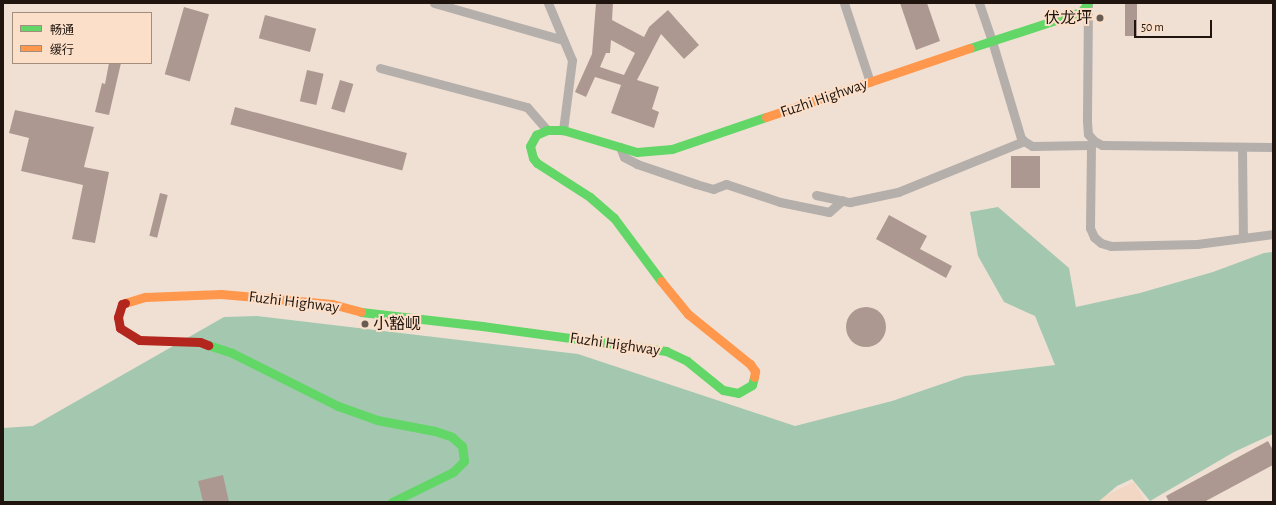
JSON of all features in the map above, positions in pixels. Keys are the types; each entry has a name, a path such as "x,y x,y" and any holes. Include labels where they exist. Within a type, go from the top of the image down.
{"main road":[{"name":"Fuzhi Highway","path":"392,502 453,472 464,461 462,446 452,437 435,431 378,420 338,406 232,353 200,342 139,340 120,328 118,317 122,304 145,297 221,294 332,304 363,313 482,326 666,351 687,361 723,390 738,393 752,385 755,371 750,364 688,314 644,260 614,218 590,197 556,176 533,158 530,146 536,135 547,130 562,130 637,152 672,149 1081,12 1088,3"}],"street":[{"path":"434,3 563,40"},
{"path":"548,3 572,60 562,130"},
{"path":"844,3 870,82"},
{"path":"979,3 1021,138 1032,146 1092,143 1102,145 1273,147"},
{"path":"1088,3 1087,121 1088,134 1092,143 1090,228 1094,237 1101,243 1111,246 1197,244 1273,234"},
{"path":"380,68 527,107 547,130"},
{"path":"816,195 850,202 898,192 1024,141"},
{"path":"620,147 624,157 637,164 713,189 726,184 780,202 829,212 843,200"},
{"path":"1242,147 1243,238"}],"shaded area":[{"path":"1134,482 1146,502 1092,502"}],"green space":[{"path":"998,207 1069,268 1076,307 1140,293 1213,272 1264,253 1273,252 1273,434 1234,452 1150,501 1132,479 1117,486 1098,502 3,502 3,428 33,426 224,317 257,316 578,354 795,426 892,401 965,376 1055,365 1035,316 1004,302 978,256 970,212"}],"building":[{"path":"596,3 613,3 612,20 644,37 649,27 668,10 699,45 684,59 661,34 637,80 659,87 652,109 659,112 654,128 611,113 621,85 595,77 586,97 575,92 592,54","holes":["611,40 635,53 624,75 600,67 606,53 610,53"]},
{"path":"900,3 927,3 940,41 916,50"},
{"path":"1125,3 1137,3 1137,36 1125,36"},
{"path":"184,7 209,14 190,81 165,74"},
{"path":"265,15 316,29 310,52 259,38"},
{"path":"109,64 121,64 109,115 95,112 102,83 105,84"},
{"path":"307,70 324,74 316,105 300,101"},
{"path":"340,80 353,84 345,113 331,109"},
{"path":"235,107 407,153 402,170 230,124"},
{"path":"15,110 94,127 84,167 109,172 95,243 72,239 83,185 21,171 29,138 9,133"},
{"path":"1011,156 1040,156 1040,188 1011,188"},
{"path":"160,193 168,195 157,238 149,236"},
{"path":"889,215 927,236 920,249 952,266 946,278 876,239"},
{"path":"862,307 870,307 877,310 883,316 886,327 883,338 877,344 870,347 862,347 855,344 849,338 846,331 846,323 849,316 855,310"},
{"path":"1268,441 1273,450 1273,465 1204,502 1169,502 1166,496"},
{"path":"223,475 229,502 203,502 198,481"}],"traffic: fast":[{"path":"970,48 1081,12 1088,3"},
{"path":"661,281 614,218 590,197 537,163 533,158 530,146 536,135 547,130 563,130 637,152 672,149 766,117"},
{"path":"361,312 482,326 666,351 687,361 723,390 738,393 752,385 754,377"},
{"path":"208,345 232,353 338,406 377,420 435,431 452,437 462,446 464,461 453,472 392,502"}],"traffic: slow":[{"path":"766,117 970,48"},
{"path":"661,281 688,314 750,364 755,371 754,377"},
{"path":"125,303 145,297 221,294 332,304 361,312"}],"traffic: jam":[{"path":"125,303 122,304 118,317 120,328 139,340 200,342 208,345"}],"place":[{"name":"伏龙坪","path":"1100,18"},
{"name":"小豁岘","path":"365,324"}]}
